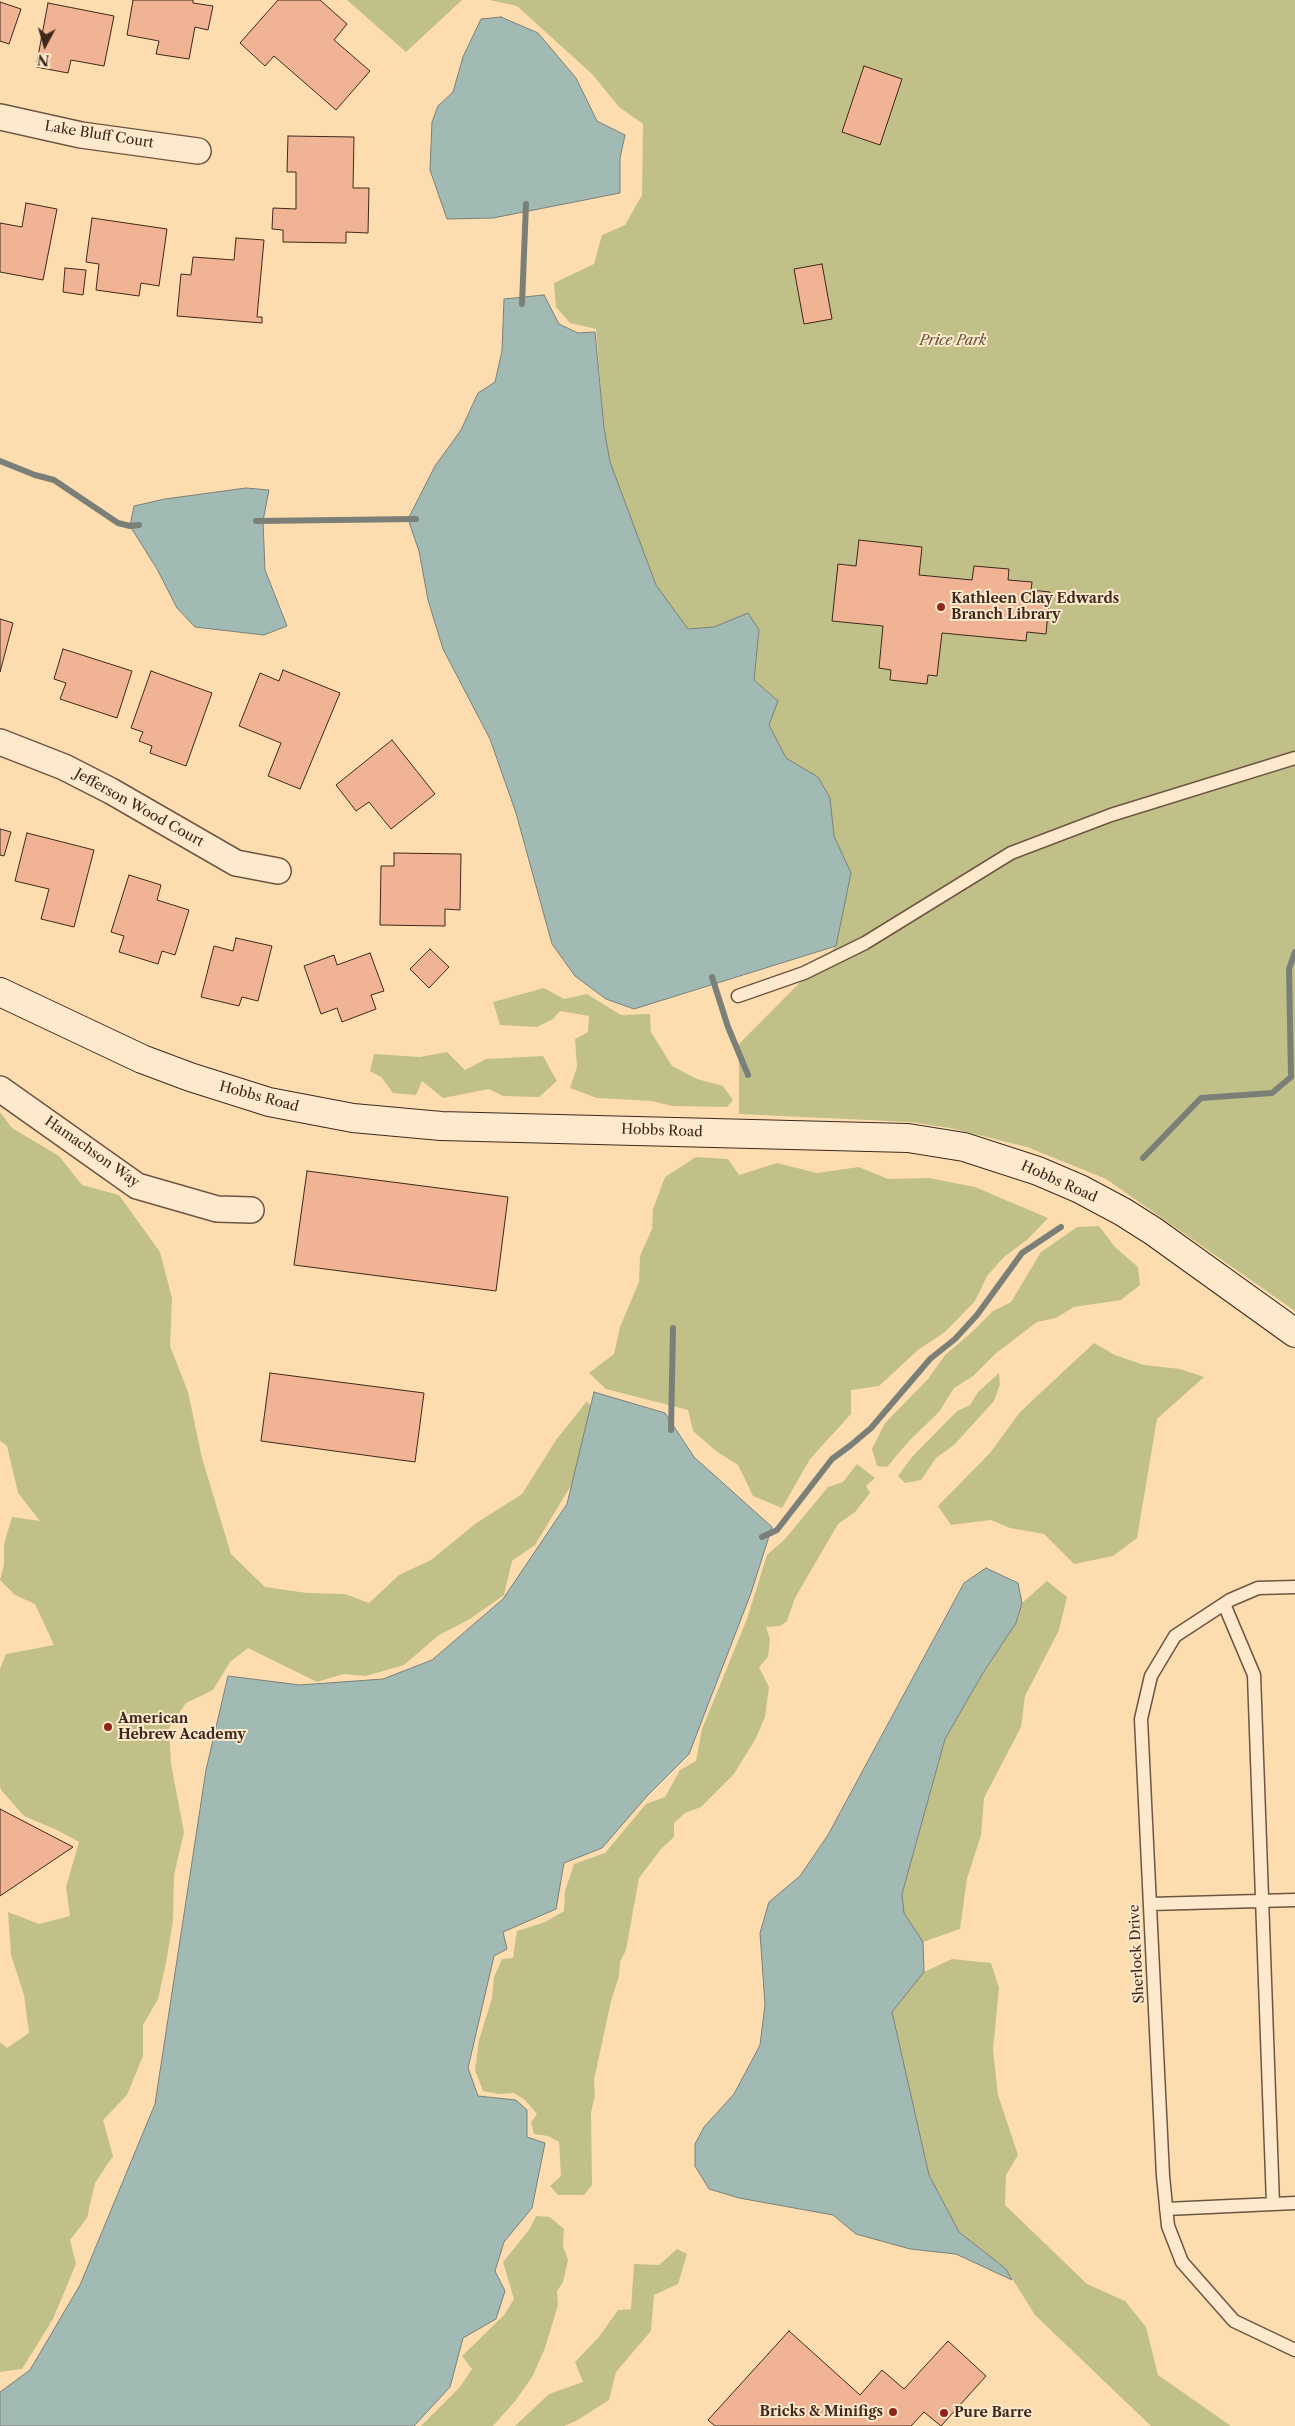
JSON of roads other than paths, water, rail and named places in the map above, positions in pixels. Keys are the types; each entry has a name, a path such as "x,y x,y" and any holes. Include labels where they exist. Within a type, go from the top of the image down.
{"street":[{"name":"Lake Bluff Court","path":"0,117 81,134 198,151"},
{"name":"Jefferson Wood Court","path":"0,742 64,767 111,791 236,863 278,871"},
{"name":"Hobbs Road","path":"0,992 142,1059 190,1077 269,1102 352,1118 440,1126 908,1138 964,1147 1038,1171 1080,1189 1123,1212 1292,1326"},
{"name":"Hamachson Way","path":"0,1088 138,1186 194,1204 217,1208 251,1210"}],"lane":[{"path":"738,996 804,974 865,942 1011,853 1111,815 1295,758"},
{"name":"Sherlock Drive","path":"1295,1587 1258,1588 1224,1604 1175,1636 1151,1676 1141,1719 1168,2226 1182,2262 1234,2321 1295,2350"},
{"path":"1224,1604 1254,1675 1273,2204"},
{"path":"1150,1904 1295,1900"},
{"path":"1166,2210 1295,2203"}],"water":[{"path":"501,17 538,33 576,78 597,121 625,135 620,158 620,193 493,218 447,219 430,170 432,122 438,106 453,92 463,57 481,19"},
{"path":"544,295 559,324 578,333 595,332 604,428 610,462 656,585 688,629 714,627 748,613 759,630 754,680 778,701 769,725 786,758 818,777 830,798 834,836 851,873 836,946 634,1009 606,999 575,976 552,944 516,813 490,739 443,649 428,600 419,551 408,519 435,466 461,430 478,393 495,382 502,351 504,299"},
{"path":"246,488 269,490 263,521 265,570 287,626 264,635 195,627 177,608 157,569 130,526 134,506 165,499"},
{"path":"594,1392 665,1413 694,1457 772,1527 751,1593 689,1754 647,1796 602,1848 564,1863 556,1909 503,1932 507,1949 494,1956 468,2068 478,2096 516,2100 527,2110 527,2137 545,2143 532,2208 504,2242 495,2271 505,2291 496,2319 463,2338 450,2387 414,2426 0,2426 0,2392 30,2370 80,2285 155,2104 206,1770 228,1676 300,1685 383,1679 432,1660 503,1599 567,1504"},
{"path":"986,1568 1018,1583 1022,1603 1016,1623 983,1673 945,1739 902,1894 904,1913 923,1942 924,1972 892,2012 929,2175 959,2232 1006,2269 1012,2280 956,2254 910,2249 856,2234 833,2215 739,2198 709,2189 695,2166 695,2144 704,2127 734,2094 760,2045 765,2005 760,1933 769,1902 800,1876 828,1835 964,1583"}],"waterway":[{"path":"522,304 526,204"},
{"path":"0,461 35,475 54,480 118,523 130,526 139,525"},
{"path":"256,521 416,519"},
{"path":"1143,1158 1201,1098 1272,1093 1291,1077 1289,969 1295,952"},
{"path":"712,977 728,1027 748,1075"},
{"path":"762,1537 777,1530 832,1459 871,1428 930,1359 955,1339 977,1315 1022,1253 1061,1227"},
{"path":"671,1430 673,1328"}],"place":[{"name":"Kathleen Clay Edwards Branch Library","path":"941,607"},
{"name":"American Hebrew Academy","path":"108,1727"},
{"name":"Bricks & Minifigs","path":"893,2412"},
{"name":"Pure Barre","path":"944,2413"}],"park label":[{"name":"Price Park","path":"953,341"}]}
